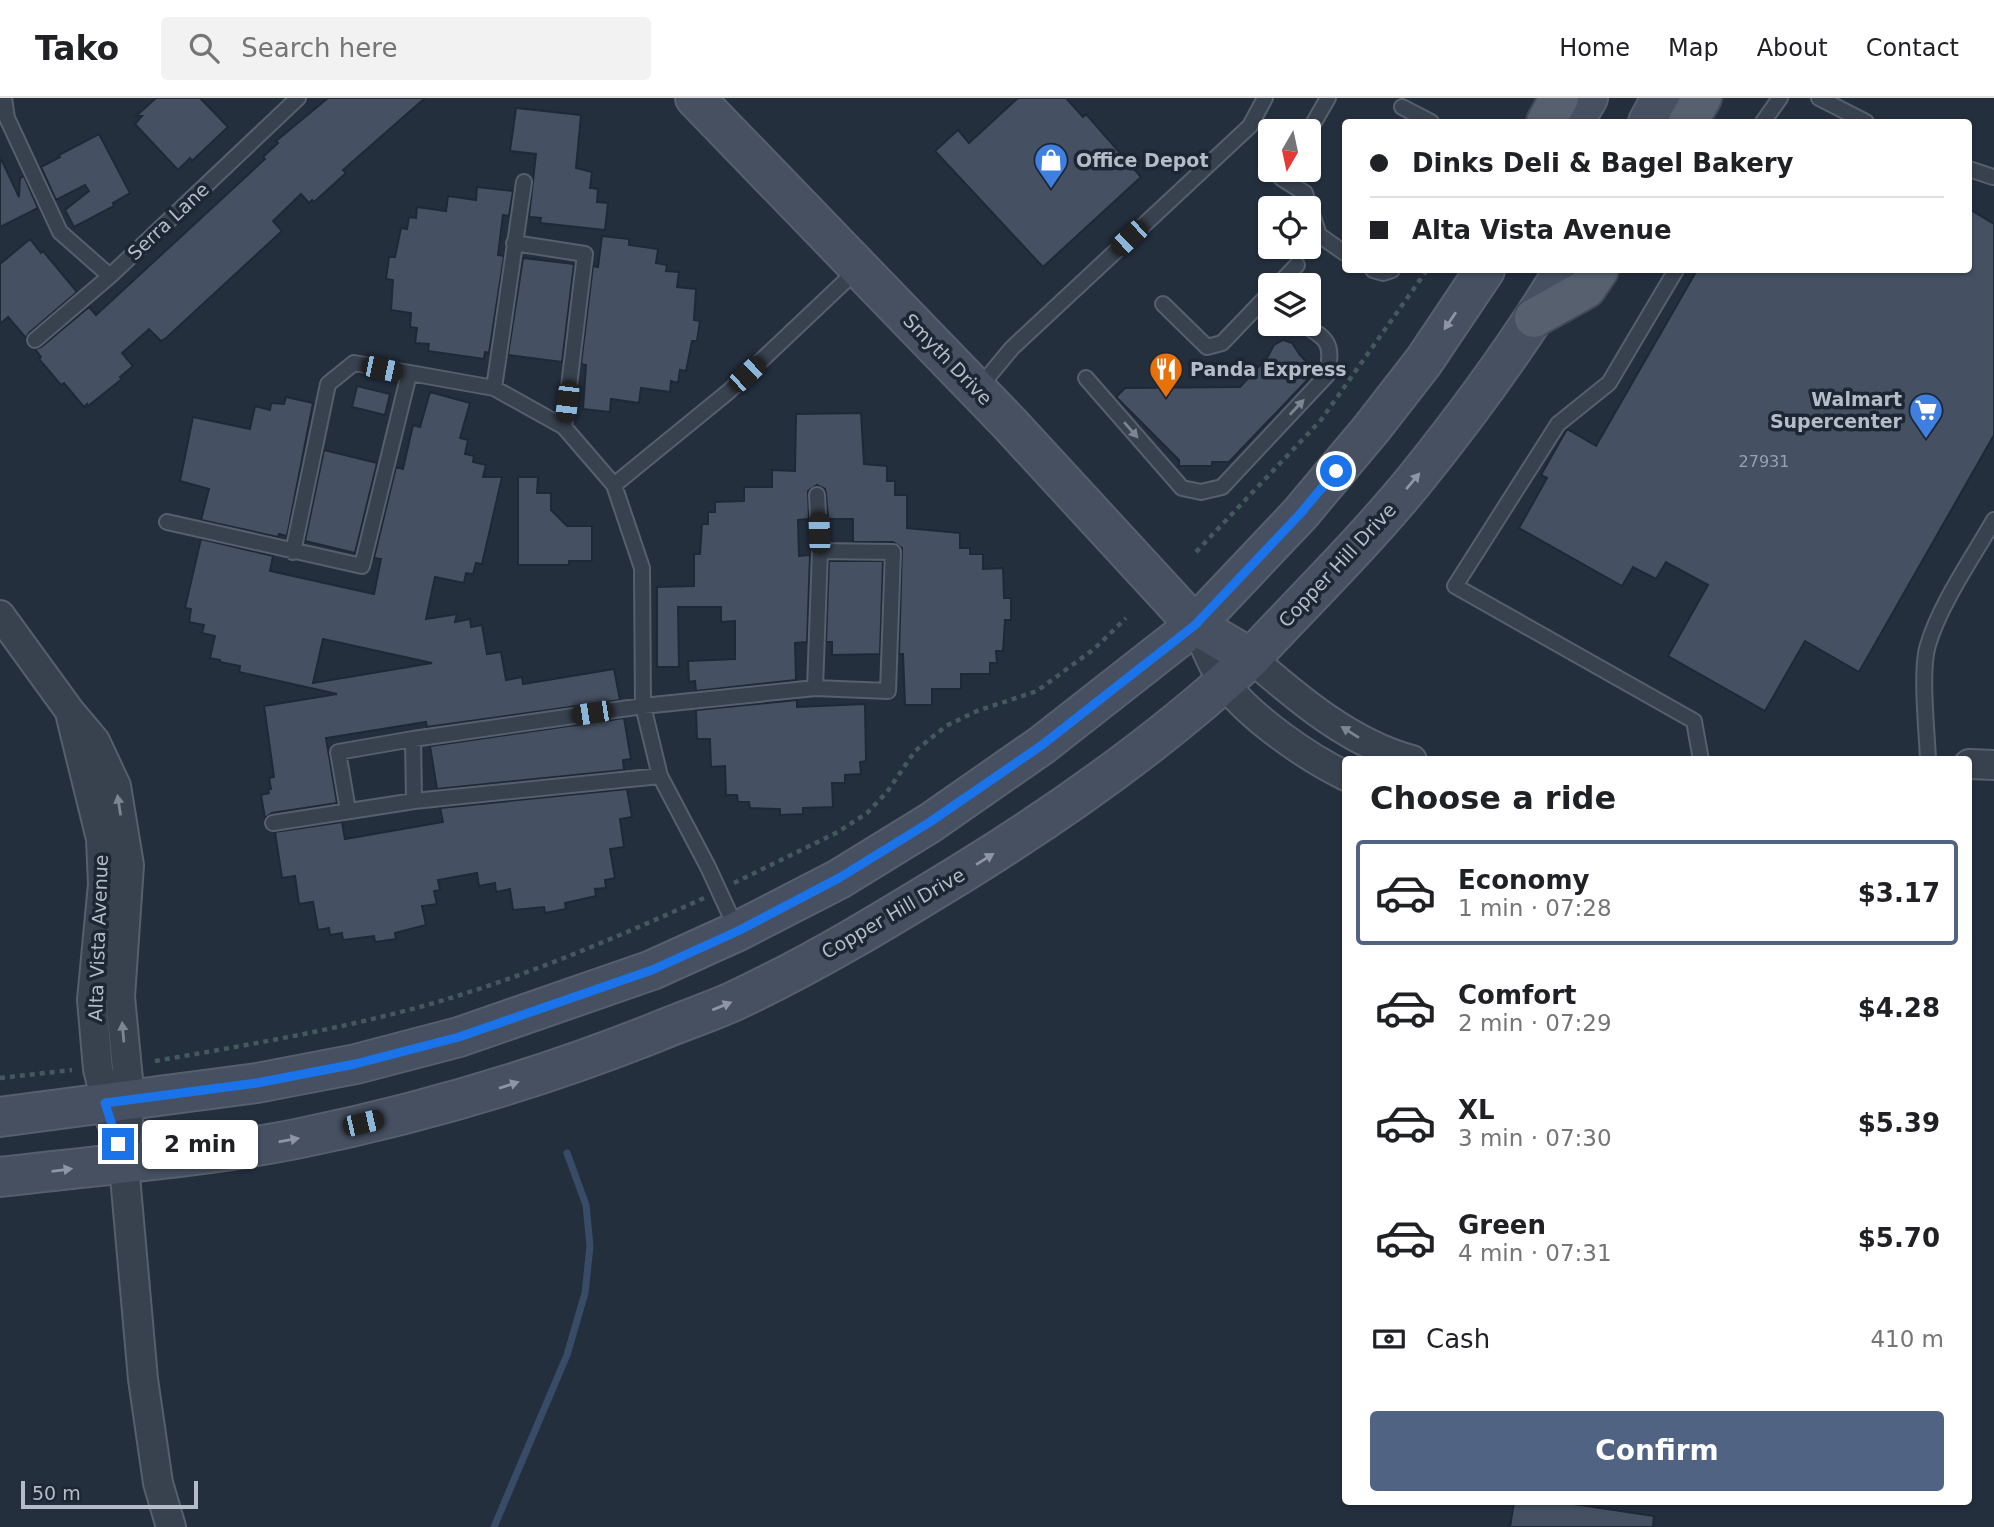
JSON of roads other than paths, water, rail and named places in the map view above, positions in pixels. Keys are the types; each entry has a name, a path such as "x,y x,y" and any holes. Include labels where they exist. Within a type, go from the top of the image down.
{"main road":[{"name":"Smyth Drive","path":"695,98 978,390 1237,670"},
{"path":"1548,119 1559,98"},
{"path":"1576,119 1588,98"},
{"path":"1650,119 1661,98"},
{"path":"1690,119 1702,98"},
{"path":"0,1117 257,1083 355,1064 459,1037 652,970 738,931 839,878 930,822 1042,745 1195,625 1300,514 1371,428 1423,360 1483,273"},
{"name":"Copper Hill Drive","path":"0,1177 124,1165 294,1139 479,1095 576,1064 732,1002 869,930 994,853 1103,780 1237,670 1412,483 1479,397 1562,273"},
{"path":"1534,318 1586,289 1597,273"}],"street":[{"name":"Alta Vista Avenue","path":"0,615 69,710 101,839 103,884 92,1000 98,1069 118,1101 143,1379 158,1483 171,1527"},
{"path":"1237,670 1289,691 1355,736 1402,756"},
{"path":"1237,670 1254,713 1318,763 1342,774"},
{"path":"1972,764 1994,765"}],"lane":[{"path":"4,98 7,118 60,232 110,276"},
{"name":"Serra Lane","path":"35,340 110,276 298,98"},
{"path":"978,390 1012,348 1250,126 1265,98"},
{"path":"1316,119 1328,98"},
{"path":"1765,119 1780,98"},
{"path":"1819,98 1860,119"},
{"path":"1402,107 1425,119"},
{"path":"1972,170 1993,177"},
{"path":"494,388 524,182"},
{"path":"1287,182 1305,193 1319,235 1342,251"},
{"path":"514,243 585,254 564,427"},
{"path":"1289,273 1297,265"},
{"path":"614,485 728,392 859,268"},
{"path":"1674,273 1609,383 1558,424 1455,586 1694,721 1700,756"},
{"path":"1163,304 1207,347 1222,343 1258,309"},
{"path":"1086,378 1182,488 1201,492 1222,487 1327,375 1331,355 1321,335"},
{"path":"293,552 328,384 354,363 494,388 564,427 614,485 642,568 643,706 660,776 738,931"},
{"path":"167,522 362,566 409,374"},
{"path":"815,688 820,551 817,495"},
{"path":"1928,756 1925,677 1927,646 1947,603 1994,520"},
{"path":"348,810 338,752 643,706 815,688 888,691 893,552 820,551"},
{"path":"413,739 414,801"},
{"path":"273,823 414,801 660,776"}],"waterway":[{"path":"494,1527 567,1355 585,1293 590,1246 586,1205 567,1153"}],"place":[{"name":"Office Depot","path":"1051,190"},
{"name":"Panda Express","path":"1166,399"},
{"name":"Walmart Supercenter","path":"1926,440"}]}
